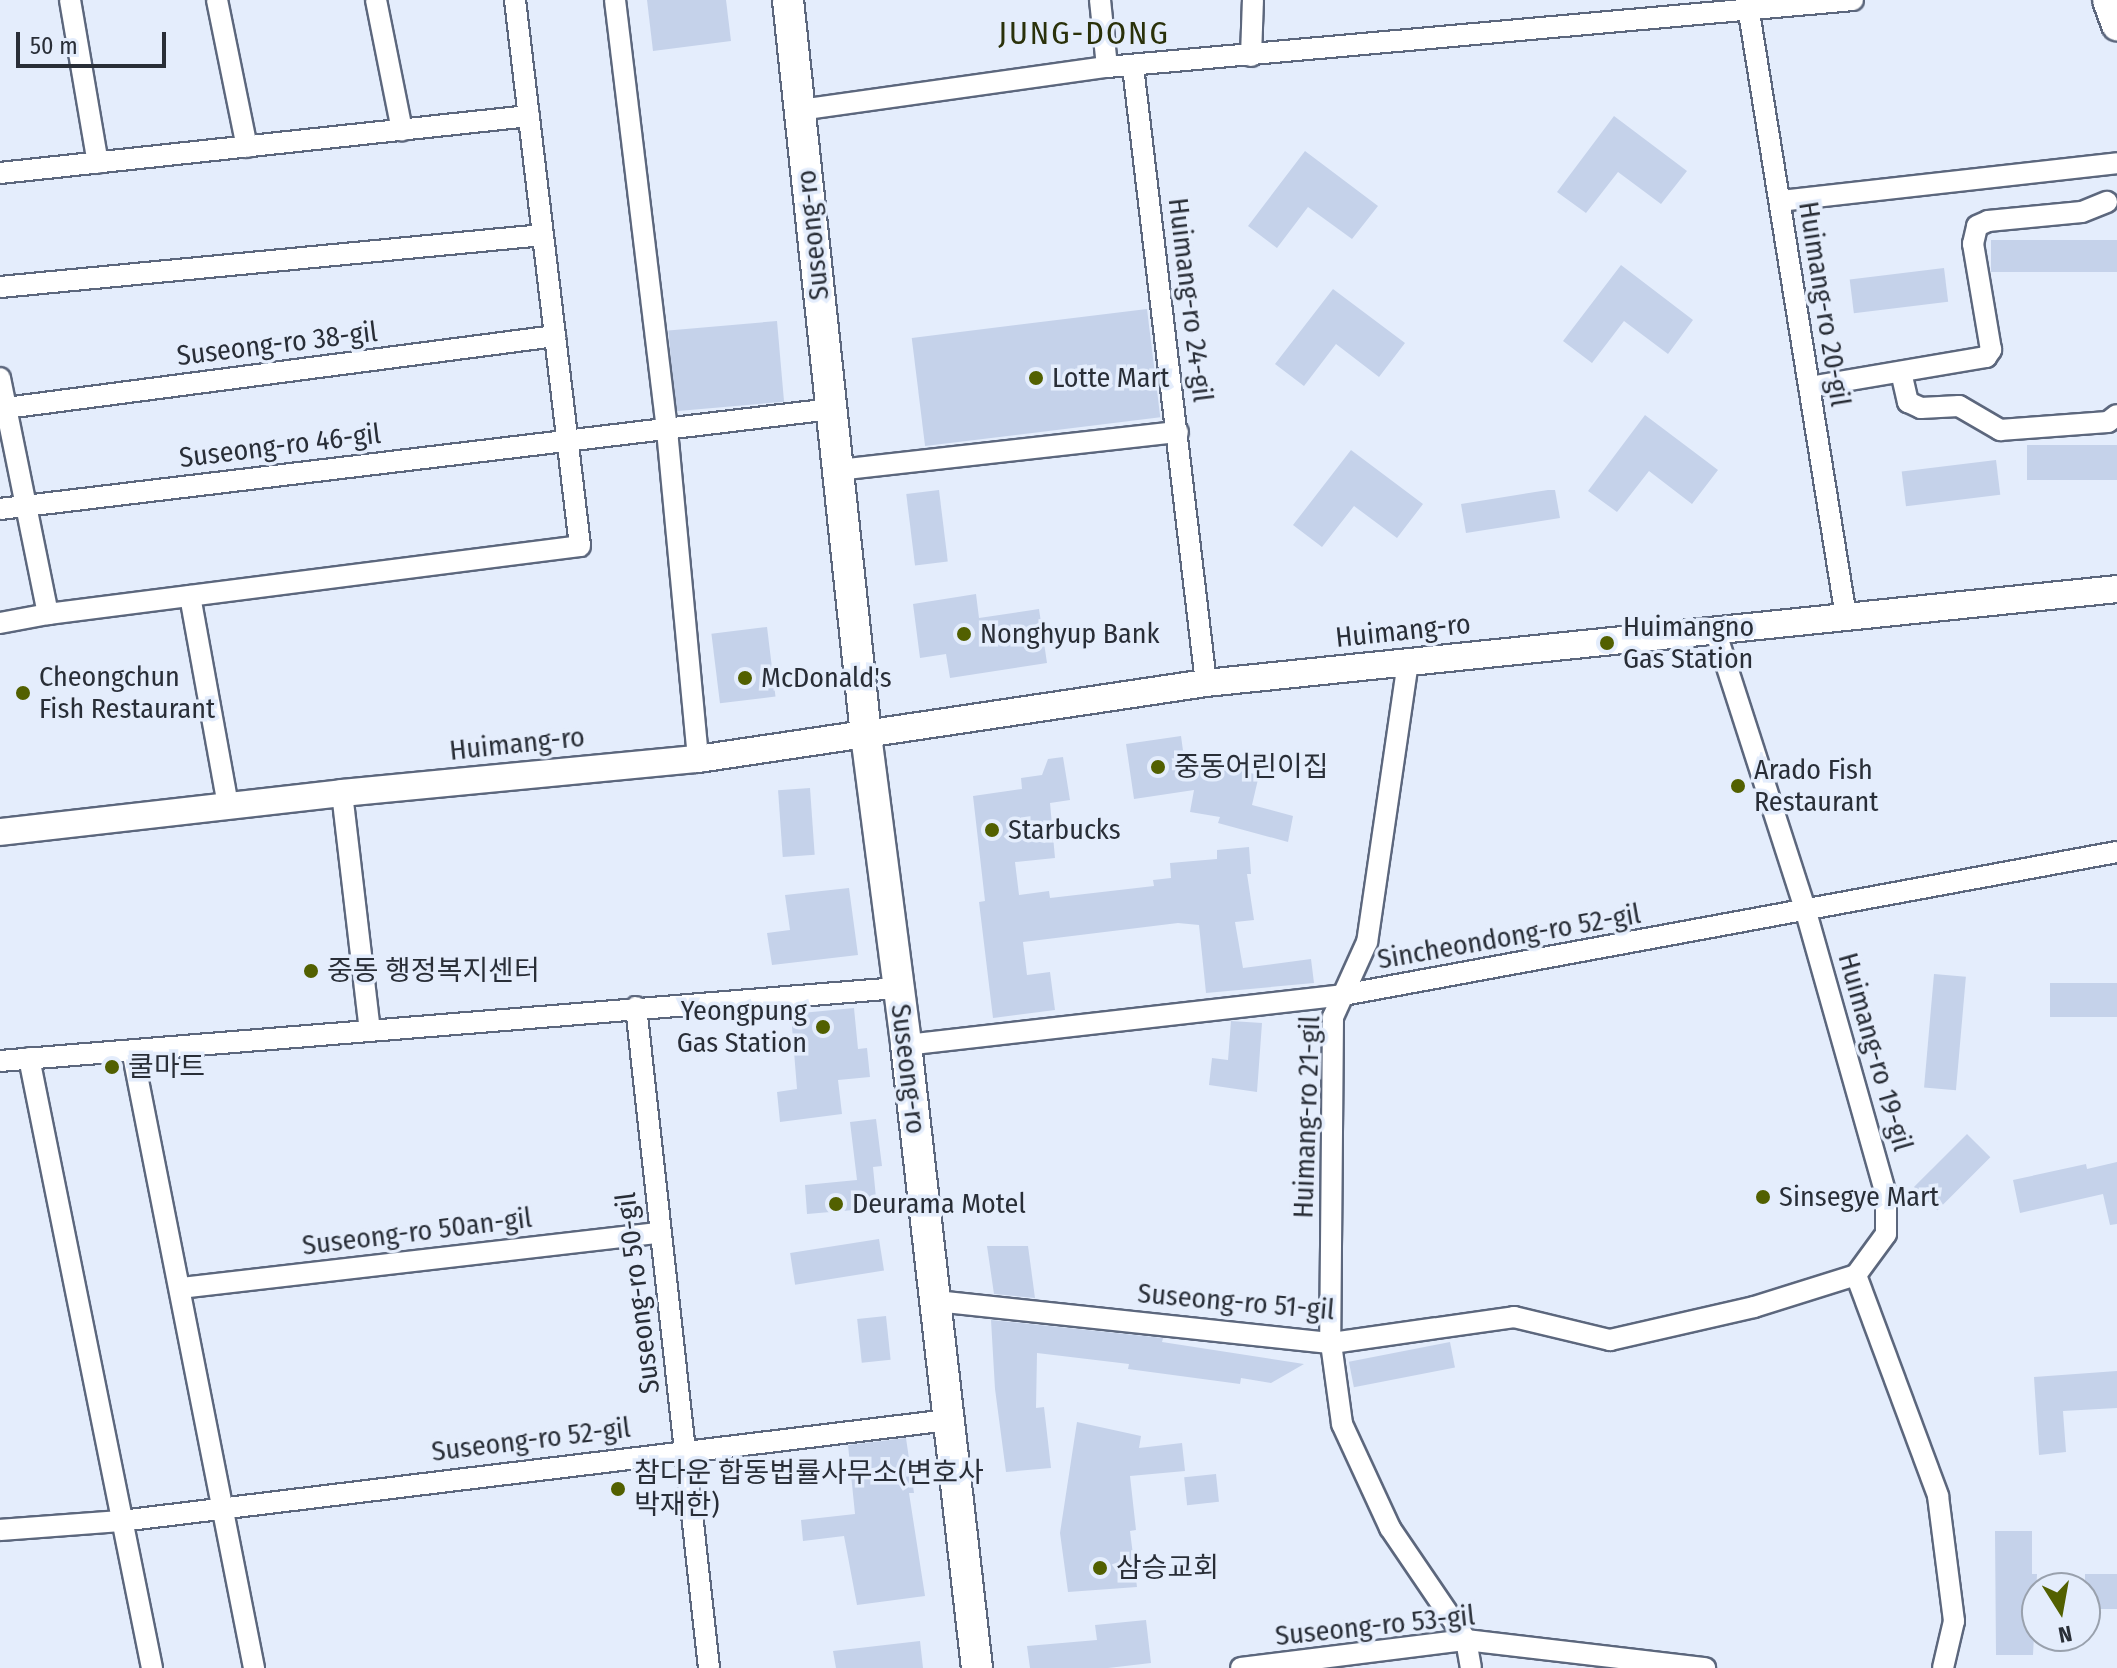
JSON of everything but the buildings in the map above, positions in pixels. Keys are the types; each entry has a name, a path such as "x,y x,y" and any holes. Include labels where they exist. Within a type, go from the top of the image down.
{"main road":[{"name":"Suseong-ro","path":"788,0 866,735 906,1045 977,1668"},
{"path":"2108,0 2117,25"}],"street":[{"path":"70,0 98,163"},
{"path":"217,0 247,147"},
{"path":"376,0 402,130"},
{"path":"0,623 48,614 580,546 515,0"},
{"path":"615,0 667,430 698,759"},
{"path":"1100,0 1107,67"},
{"path":"1251,56 1253,0"},
{"path":"800,110 1107,67 1251,56 1748,5 1853,0"},
{"name":"Huimang-ro 20-gil","path":"1748,5 1846,617"},
{"name":"Huimang-ro 24-gil","path":"1133,67 1206,683"},
{"path":"0,173 529,116"},
{"path":"1780,201 2117,163"},
{"path":"1809,387 1986,357 1991,350 1973,244 1977,226 1988,221 2082,212 2107,202"},
{"path":"0,287 543,235"},
{"name":"Suseong-ro 38-gil","path":"6,408 555,336"},
{"path":"1901,372 1908,402 1921,408 1959,406 2000,430 2108,422 2117,415"},
{"path":"0,378 48,614"},
{"name":"Suseong-ro 46-gil","path":"0,509 831,409"},
{"path":"838,470 1178,432"},
{"name":"Huimang-ro","path":"0,832 342,793 698,759 1206,683 2117,589"},
{"path":"190,596 228,805"},
{"name":"Huimang-ro 19-gil","path":"1715,630 1806,912 1886,1195 1886,1234 1856,1275"},
{"name":"Huimang-ro 21-gil","path":"1408,662 1367,942 1333,1017 1332,1343 1342,1424 1390,1528 1466,1640"},
{"path":"342,793 370,1030"},
{"name":"Sincheondong-ro 52-gil","path":"906,1045 1343,995 1806,912 2117,852"},
{"path":"0,1061 897,988"},
{"name":"Suseong-ro 50-gil","path":"636,1007 709,1668"},
{"path":"132,1050 254,1668"},
{"path":"29,1058 152,1668"},
{"name":"Suseong-ro 50an-gil","path":"181,1288 659,1233"},
{"path":"1856,1275 1938,1496 1954,1621 1943,1668"},
{"name":"Suseong-ro 51-gil","path":"936,1301 1332,1343 1514,1317 1610,1340 1754,1307 1856,1275"},
{"name":"Suseong-ro 52-gil","path":"0,1530 121,1521 221,1506 948,1420"},
{"path":"1466,1640 1471,1668"},
{"name":"Suseong-ro 53-gil","path":"1241,1668 1466,1640 1705,1668"}],"place":[{"name":"Lotte Mart","path":"1036,378"},
{"name":"Nonghyup Bank","path":"964,634"},
{"name":"Huimangno Gas Station","path":"1607,643"},
{"name":"McDonald's","path":"745,678"},
{"name":"Cheongchun Fish Restaurant","path":"23,693"},
{"name":"중동어린이집","path":"1158,767"},
{"name":"Arado Fish Restaurant","path":"1738,786"},
{"name":"Starbucks","path":"992,830"},
{"name":"중동 행정복지센터","path":"311,971"},
{"name":"Yeongpung Gas Station","path":"823,1027"},
{"name":"쿨마트","path":"112,1067"},
{"name":"Sinsegye Mart","path":"1763,1197"},
{"name":"Deurama Motel","path":"836,1204"},
{"name":"참다운 합동법률사무소(변호사 박재한)","path":"618,1489"},
{"name":"삼승교회","path":"1100,1568"}],"district":[{"name":"JUNG-DONG","path":"1084,33"}]}
